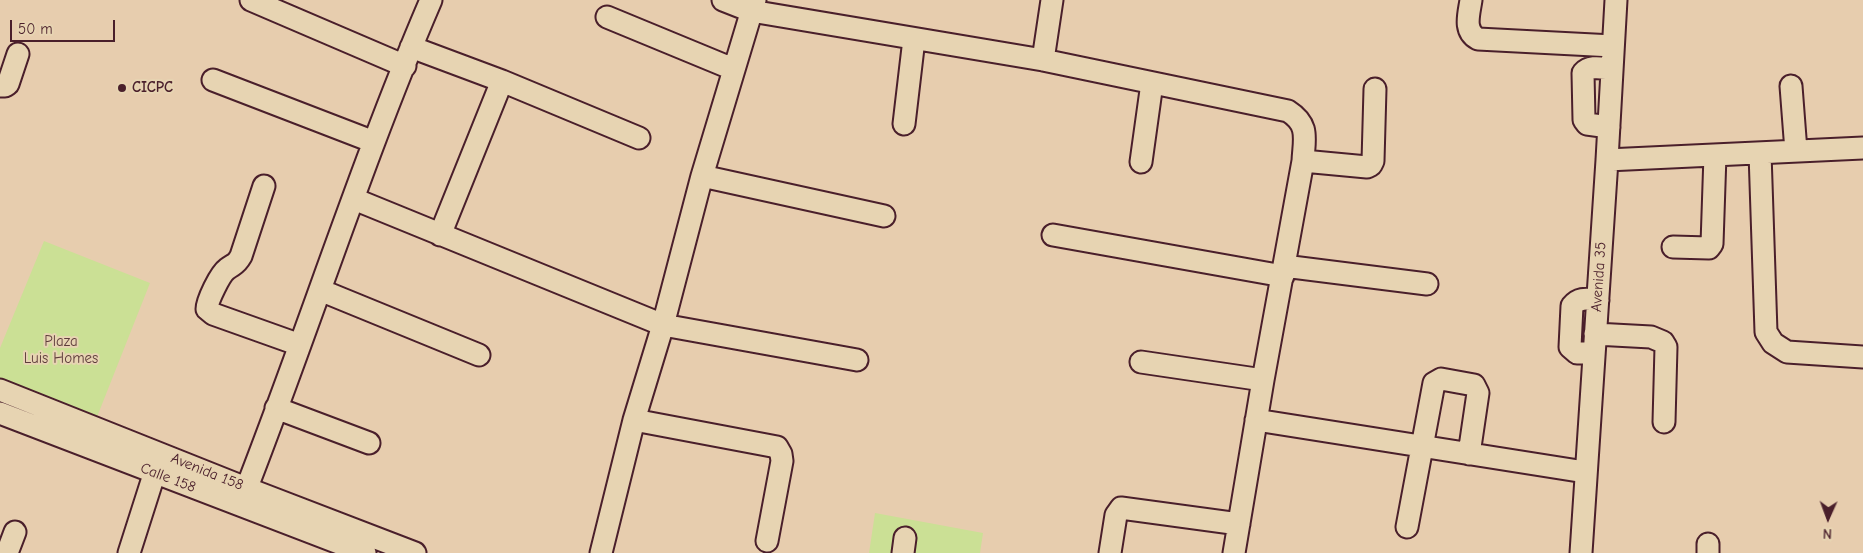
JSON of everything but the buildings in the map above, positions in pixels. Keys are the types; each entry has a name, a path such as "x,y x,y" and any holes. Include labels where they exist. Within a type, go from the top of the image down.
{"street":[{"path":"251,0 408,57 502,82 639,138"},
{"path":"243,497 374,142 431,0"},
{"path":"723,0 914,39 1043,60 1288,112 1300,121 1304,130 1304,161 1263,380 1234,553"},
{"path":"1043,60 1052,0"},
{"path":"1471,0 1468,29 1472,36 1478,39 1613,46"},
{"name":"Avenida 35","path":"1581,553 1616,0"},
{"path":"601,553 634,420 663,325 702,176 733,68 753,6"},
{"path":"607,17 733,68"},
{"path":"904,124 914,39"},
{"path":"0,86 8,84 18,54"},
{"path":"1609,127 1587,124 1584,120 1583,74 1586,69 1612,69"},
{"path":"213,80 374,142"},
{"path":"440,235 502,82"},
{"path":"1141,162 1152,83"},
{"path":"1791,86 1796,151"},
{"path":"1304,161 1367,167 1371,165 1373,161 1375,89"},
{"path":"1607,160 1863,148"},
{"path":"1760,153 1766,332 1773,343 1787,352 1863,357"},
{"path":"1673,247 1709,248 1712,244 1715,155"},
{"path":"702,176 884,216"},
{"path":"264,186 242,256 238,263 226,270 207,303 207,309 213,314 300,345"},
{"path":"354,199 663,325 856,360"},
{"path":"1053,235 1284,271 1427,284"},
{"path":"320,290 479,355"},
{"path":"1598,300 1582,298 1572,306 1570,347 1577,353 1594,343 1651,337 1663,342 1666,347 1664,422"},
{"path":"1141,362 1263,380"},
{"path":"1407,527 1434,383 1441,379 1474,385 1478,393 1469,454"},
{"name":"Avenida 158","path":"0,390 158,463"},
{"path":"276,408 369,443"},
{"name":"Calle 158","path":"0,413 158,463 243,497 365,553"},
{"path":"634,420 777,447 782,461 767,542"},
{"path":"1256,420 1585,472"},
{"path":"129,553 158,463"},
{"name":"Avenida 158","path":"243,497 414,553"},
{"path":"1110,553 1116,515 1121,508 1239,524"},
{"path":"6,553 15,532"}],"green space":[{"name":"Plaza Luis Homes","path":"44,241 150,283 93,427 0,390 0,348"},
{"path":"875,513 983,533 980,553 869,553"}],"place":[{"name":"CICPC","path":"122,88"}]}
